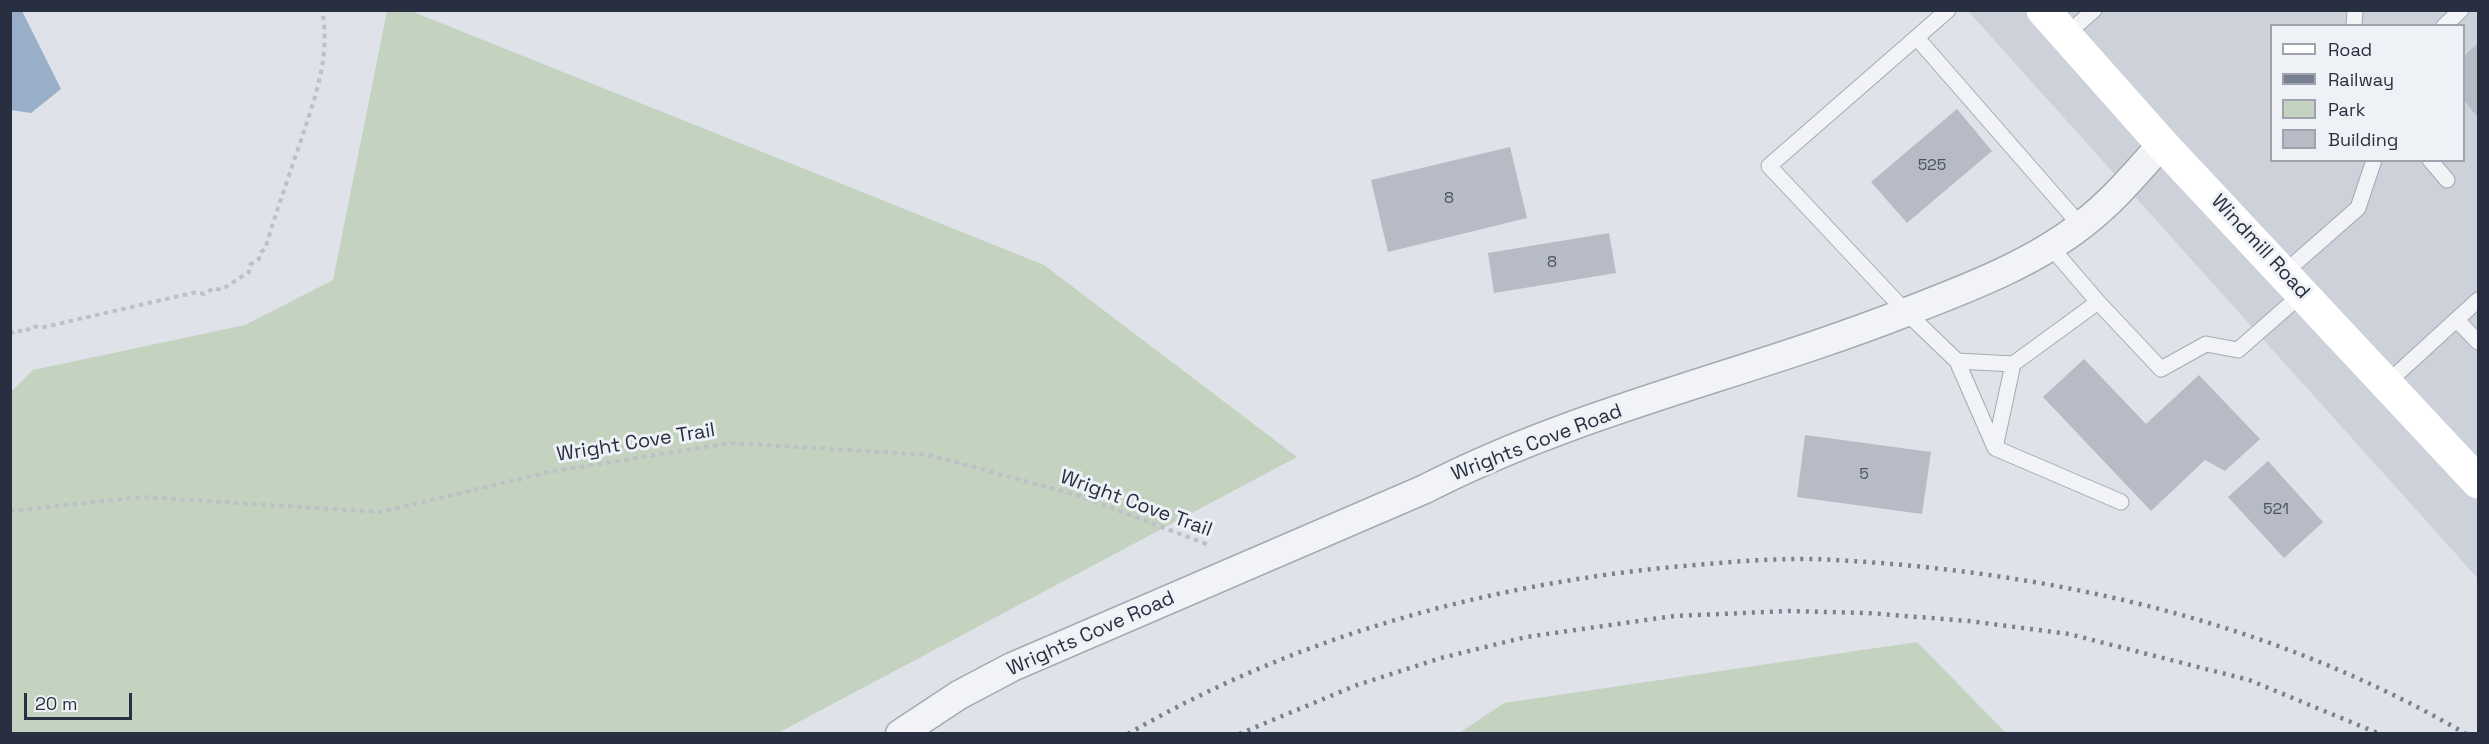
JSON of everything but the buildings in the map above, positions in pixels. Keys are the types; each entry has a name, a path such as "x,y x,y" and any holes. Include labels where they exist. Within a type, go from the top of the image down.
{"main road":[{"name":"Windmill Road","path":"2043,10 2162,144 2478,482"}],"street":[{"name":"Wrights Cove Road","path":"900,734 959,695 1012,668 1425,489 1473,464 1645,401 1852,333 1995,275 2050,246 2081,226 2109,202 2162,144"}],"lane":[{"path":"1948,10 1769,166 1906,312 1957,361 1995,448 2121,502"},
{"path":"2066,35 2094,10"},
{"path":"2446,24 2461,10"},
{"path":"1917,38 2081,226"},
{"path":"2050,246 2098,302 2161,369 2206,344 2238,350 2358,208 2373,162"},
{"path":"2432,162 2446,180"},
{"path":"2387,383 2478,300"},
{"path":"1957,361 2013,364 2098,302"},
{"path":"2457,320 2478,342"},
{"path":"1995,448 2013,364"}],"path":[{"path":"10,334 16,330 24,332 33,326 40,328 197,292 204,294 214,288 221,290 249,272 250,265 259,259 261,252 265,249 316,95 323,66 326,31 322,10"},
{"name":"Wright Cove Trail","path":"10,511 141,498 380,512 554,471 731,443 928,455 1080,496 1254,563"}],"shaded area":[{"path":"1968,11 2478,11 2478,579"}],"green space":[{"path":"387,11 411,11 1044,265 1297,457 778,733 11,733 11,392 33,370 245,325 333,280"},
{"path":"1917,642 2006,733 1459,733 1504,703"}],"water":[{"path":"10,11 22,11 61,89 31,113 11,110"}],"railway":[{"path":"1128,734 1193,699 1261,668 1331,641 1402,618 1475,599 1548,584 1621,573 1730,562 1800,559 1917,566 2000,576 2081,591 2161,610 2240,633 2318,661 2393,695 2466,734"},
{"path":"1239,734 1357,685 1441,658 1526,637 1674,616 1789,611 1867,613 1969,621 2069,634 2249,680 2380,734"}]}
